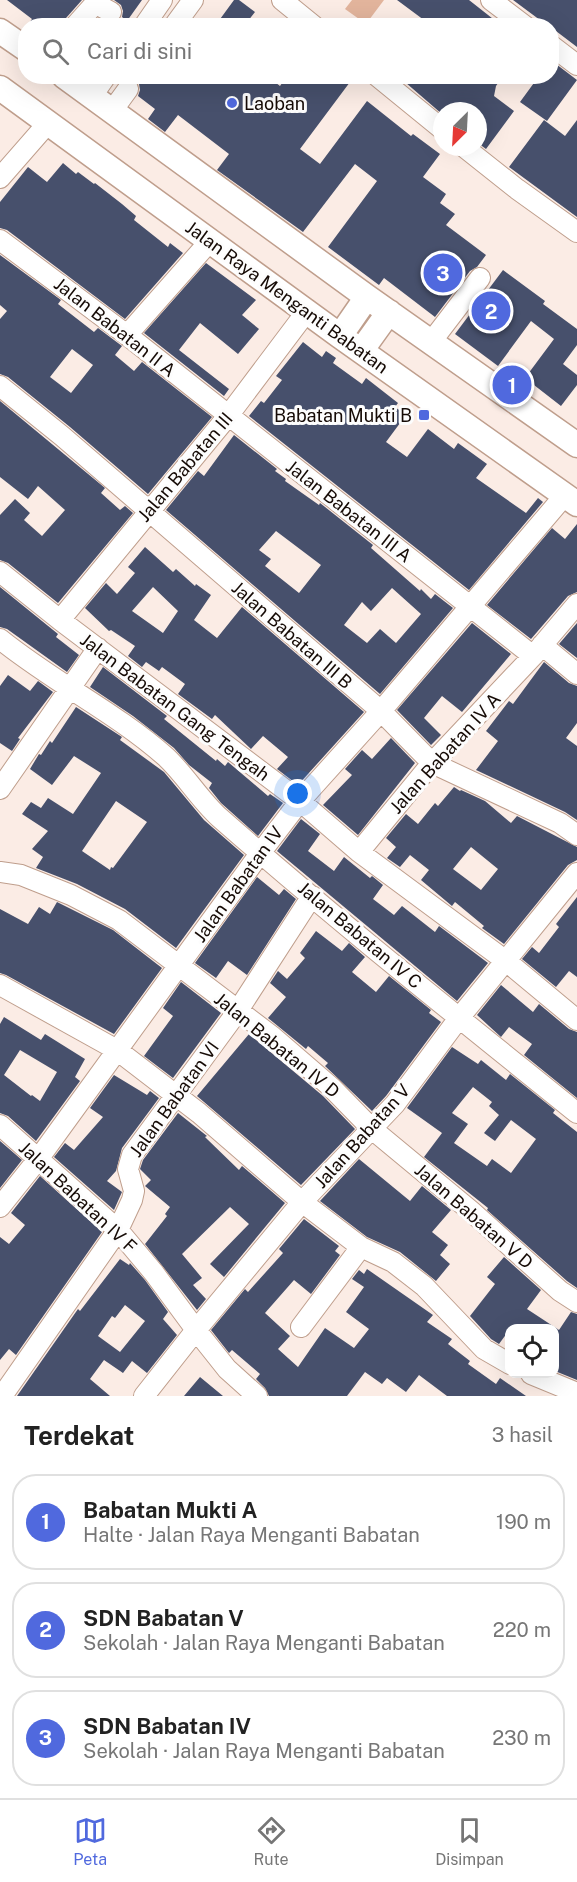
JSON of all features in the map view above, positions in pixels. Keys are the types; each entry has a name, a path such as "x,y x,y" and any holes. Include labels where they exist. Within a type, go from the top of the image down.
{"main road":[{"path":"0,31 18,43"},
{"name":"Jalan Raya Menganti Babatan","path":"75,84 112,111 571,499"},
{"name":"Jalan Raya Menganti Babatan","path":"0,88 307,311 353,317 374,332 431,342 577,445"}],"street":[{"path":"150,18 162,0"},
{"path":"180,18 193,0"},
{"path":"282,0 304,18"},
{"path":"491,0 515,18"},
{"path":"82,18 92,7 98,5 111,12"},
{"path":"559,51 577,65"},
{"path":"92,96 100,84"},
{"path":"387,84 433,122"},
{"path":"112,111 128,89"},
{"path":"0,178 48,123"},
{"path":"475,156 577,232"},
{"name":"Jalan Babatan II A","path":"0,240 127,335 228,416"},
{"path":"127,335 210,241"},
{"path":"431,342 480,278"},
{"name":"Jalan Babatan III","path":"60,620 228,416 307,311"},
{"name":"Jalan Babatan III B","path":"0,386 62,436 381,711 432,763"},
{"name":"Jalan Babatan III A","path":"228,416 469,606"},
{"name":"Jalan Babatan IV","path":"0,1207 39,1158 300,801 381,711 469,606 571,499"},
{"name":"Jalan Babatan Gang Tengah","path":"0,572 300,801 359,852 506,961 577,1020"},
{"name":"Jalan Babatan IV A","path":"359,852 432,763 538,651 577,603"},
{"path":"469,606 577,674"},
{"name":"Jalan Babatan IV C","path":"0,639 42,671 116,718 165,757 218,816 459,1018 577,1113"},
{"path":"0,789 98,648"},
{"path":"432,763 560,823 577,835"},
{"name":"Jalan Babatan IV D","path":"0,872 21,875 71,895 119,920 237,1012 273,1037 331,1087 372,1129"},
{"name":"Jalan Babatan V","path":"144,1396 302,1202 395,1104 459,1018 577,873"},
{"name":"Jalan Babatan VI","path":"2,1396 118,1230 134,1191 128,1169 132,1155 237,1012 312,896"},
{"path":"0,985 117,1050 177,1095 302,1202 361,1246 393,1262 424,1286 484,1349 505,1361"},
{"name":"Jalan Babatan IV F","path":"0,1125 118,1230 227,1369 257,1396"},
{"name":"Jalan Babatan V D","path":"372,1129 471,1211 560,1291 577,1302"},
{"path":"301,1327 361,1246"},
{"path":"541,1378 577,1393"}],"shaded area":[{"path":"352,0 384,0 370,18 358,18 345,9"}],"building":[{"path":"7,0 82,0 66,18 31,18"},
{"path":"114,0 142,0 129,18 122,17 121,5"},
{"path":"234,0 239,0 255,12 250,18 221,18"},
{"path":"397,0 469,0 492,18 421,18"},
{"path":"513,0 577,0 577,47 559,33 559,18 537,18"},
{"path":"559,66 577,80 547,121 520,102 533,84 559,84"},
{"path":"139,84 277,84 280,86 281,84 349,84 300,149 320,164 367,101 411,136 413,134 433,149 433,156 439,156 423,177 446,194 440,203 455,214 446,225 486,255 477,267 470,271 435,317 384,278 379,285 328,247 377,181 355,164 303,232 217,170 229,154 178,115 165,132 148,119 155,109 138,96"},
{"path":"407,84 497,84 494,96 514,111 487,148 487,102 433,102 433,106"},
{"path":"544,120 565,136 577,120 577,217 509,167"},
{"path":"63,163 76,174 78,172 95,183 122,204 136,216 134,220 168,247 170,243 183,253 125,319 7,230 0,228 0,202 28,167 47,182"},
{"path":"0,255 61,300 58,304 94,332 98,328 122,346 115,355 134,371 142,362 212,417 148,494 70,427 8,377 0,374 0,319 7,311 0,305","holes":["72,349 93,365 71,393 50,377"]},
{"path":"206,263 256,300 242,315 259,329 238,354 200,323 179,350 229,389 224,396 144,333"},
{"path":"503,270 545,301 543,304 577,329 577,345 563,364 577,375 577,385 561,406 525,378 554,339 531,321 498,366 455,334"},
{"path":"303,342 322,357 326,351 336,358 333,363 362,384 366,378 398,403 395,407 406,415 386,442 407,457 428,429 454,449 458,443 487,464 476,478 526,513 538,498 543,502 469,590 249,416 261,401 264,403 282,380 276,376"},
{"path":"0,401 105,488 101,493 120,510 125,506 133,513 58,603 8,563 0,560 0,515 15,499 30,513 24,520 42,536 65,510 38,486 28,499 0,477"},
{"path":"234,435 277,469 275,471 286,479 285,481 319,505 320,503 373,545 371,548 420,591 421,589 431,599 435,594 453,608 380,694 166,510 198,471 204,476","holes":["276,531 321,565 299,593 265,566 271,559 259,550","392,588 421,614 396,643 380,629 367,643 344,625 362,602 371,611"]},
{"path":"577,524 577,592 568,596 531,639 487,605 552,528 565,539"},
{"path":"145,547 173,572 176,569 195,586 196,584 211,595 194,620 217,638 242,607 364,712 298,785 277,769 288,757 263,736 251,749 215,715 212,719 178,694 185,684 162,667 159,671 146,662 142,667 128,656 135,646 111,630 109,631 85,608 106,583 117,594 135,573 128,567","holes":["153,587 178,611 163,633 132,611"]},
{"path":"0,587 58,634 56,637 79,655 67,672 7,629 0,627"},
{"path":"472,623 511,654 462,712 442,696 424,718 441,735 431,745 397,710"},
{"path":"577,623 577,658 559,644"},
{"path":"544,662 569,683 577,686 577,723 566,738 577,746 577,820 565,812 476,770 498,741 486,731 509,701 513,704"},
{"path":"103,667 167,716 164,719 216,761 217,759 225,766 228,762 268,796 270,794 283,803 258,836 221,803 209,788 212,783 189,765 174,748 133,716 90,687"},
{"path":"8,675 30,691 38,681 53,692 18,738 20,739 12,751 0,743 0,686"},
{"path":"76,707 122,737 120,740 164,772 204,820 244,855 176,948 125,909 77,884 36,868 43,857 32,849 48,831 22,814 31,802 41,808 48,798 73,814 101,773 74,756 52,785 30,769 50,741 52,743","holes":["116,801 147,822 110,870 82,851"]},
{"path":"391,738 415,763 358,835 323,805 352,775 345,769 362,750 372,759"},
{"path":"454,787 485,801 511,823 517,816 577,847 577,860 568,865 504,944 482,928 484,926 455,902 452,906 421,880 429,870 410,855 400,867 387,858 396,847 386,838 406,814 418,824 435,803 438,806","holes":["471,847 498,869 481,890 453,869"]},
{"path":"301,819 320,834 308,851 334,871 344,857 370,878 372,876 383,885 373,899 394,915 402,906 435,932 439,926 488,963 457,1001 277,851"},
{"path":"257,877 279,895 284,889 296,899 247,975 228,961 216,978 195,963"},
{"path":"577,897 577,977 569,971 556,987 522,959 532,947 539,953 559,927 556,924"},
{"path":"57,902 113,930 162,968 114,1034 0,973 0,909 28,924 39,907 50,914"},
{"path":"316,931 342,951 349,943 365,957 352,972 376,992 389,976 431,1010 429,1013 441,1022 386,1096 372,1111 325,1066 328,1063 308,1046 306,1049 268,1018 286,997 270,983 278,971 287,979 305,958 300,953"},
{"path":"181,982 221,1013 173,1078 144,1056 173,1016 163,1008"},
{"path":"501,985 533,1012 539,1004 569,1029 577,1032 577,1098 524,1055 532,1044 509,1027 501,1037 477,1015"},
{"path":"4,1017 41,1040 45,1034 85,1059 75,1077 80,1081 36,1141 8,1116 0,1113 0,1024","holes":["20,1050 57,1072 40,1101 4,1075"]},
{"path":"249,1034 323,1096 355,1129 301,1185 197,1096"},
{"path":"452,1047 478,1064 481,1060 506,1080 510,1074 555,1110 553,1113 577,1132 577,1288 487,1210 488,1208 424,1157 442,1133 407,1108","holes":["473,1087 492,1102 489,1106 499,1115 484,1133 495,1141 511,1120 536,1139 511,1173 492,1159 487,1166 454,1143 468,1124 452,1113"]},
{"path":"114,1075 147,1095 150,1091 159,1098 122,1148 116,1171 107,1181 122,1192 114,1210 54,1157 65,1143 74,1150 103,1117 90,1108"},
{"path":"178,1113 207,1136 205,1137 239,1170 242,1166 285,1203 224,1277 210,1264 249,1224 230,1207 182,1254 202,1278 193,1285 206,1299 197,1310 145,1244 167,1216 165,1214 170,1207 145,1186 151,1180 140,1169 143,1160"},
{"path":"0,1141 22,1160 0,1188"},
{"path":"359,1159 410,1201 422,1186 451,1210 432,1232 448,1245 440,1255 450,1264 436,1281 400,1252 367,1237 320,1201"},
{"path":"40,1176 102,1232 16,1355 9,1349 0,1360 0,1237 9,1244 25,1225 11,1213"},
{"path":"304,1219 339,1246 335,1251 340,1255 311,1294 294,1280 265,1313 290,1336 278,1349 298,1367 325,1328 354,1348 369,1329 346,1312 364,1287 352,1279 359,1270 364,1274 367,1269 433,1315 427,1322 452,1339 448,1344 470,1361 468,1364 496,1384 500,1378 526,1396 447,1396 419,1375 406,1392 387,1378 382,1384 365,1372 347,1396 269,1396 256,1379 260,1374 232,1350 229,1353 211,1330 245,1289 248,1292 283,1253 279,1249"},
{"path":"504,1257 541,1290 527,1309 550,1324 505,1324 505,1336 499,1344 491,1339 470,1316 495,1284 487,1277"},
{"path":"120,1259 129,1265 130,1263 145,1280 168,1312 163,1319 177,1335 147,1373 132,1361 123,1373 104,1360 90,1379 110,1396 17,1396 78,1309 80,1311","holes":["125,1305 145,1321 120,1352 98,1336 112,1316 115,1318"]},
{"path":"571,1312 577,1314 577,1380 559,1373 559,1330"},
{"path":"200,1377 223,1396 184,1396"}],"place":[{"name":"Laoban","path":"232,103"},
{"name":"SDN Babatan IV","path":"443,273"},
{"name":"SDN Babatan V","path":"491,311"},
{"name":"Babatan Mukti A","path":"512,385"},
{"name":"Babatan Mukti B","path":"424,415"}]}
